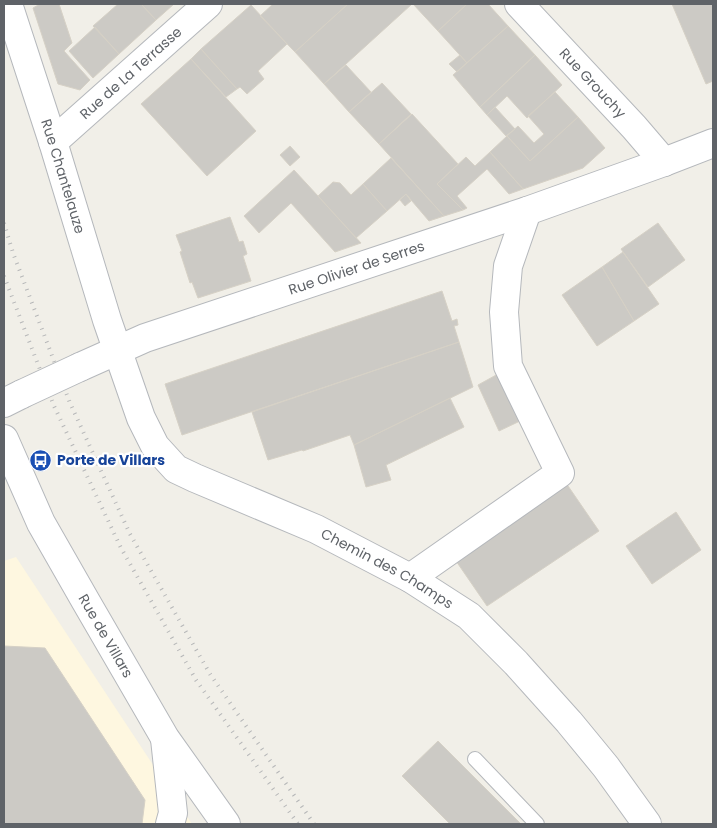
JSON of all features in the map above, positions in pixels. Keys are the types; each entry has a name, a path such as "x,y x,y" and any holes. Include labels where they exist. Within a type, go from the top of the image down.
{"street":[{"name":"Rue Chantelauze","path":"8,4 118,350"},
{"name":"Rue de La Terrasse","path":"53,142 208,4"},
{"name":"Rue Grouchy","path":"519,4 634,127 664,162"},
{"name":"Rue Olivier de Serres","path":"13,398 145,338 527,211 713,143"},
{"path":"410,578 560,473 508,366 504,312 508,266 527,211"},
{"name":"Chemin des Champs","path":"118,350 141,418 155,446 176,469 316,529 410,578 469,616 516,663 569,722 606,767 648,824"},
{"name":"Rue de Villars","path":"4,439 41,523 165,738 226,824"},
{"path":"165,738 173,813 170,824"}],"lane":[{"path":"475,759 537,824"}],"shaded area":[{"path":"16,557 192,824 4,824 4,561"}],"building":[{"path":"40,4 59,4 72,43 64,51 90,80 80,90 58,84 33,8"},
{"path":"118,4 141,4 156,20 119,54 93,26"},
{"path":"141,4 174,4 156,20"},
{"path":"273,4 348,4 295,52 260,16"},
{"path":"348,4 412,4 324,84 295,52"},
{"path":"413,4 467,4 438,31"},
{"path":"467,4 488,4 508,26 467,63 438,31"},
{"path":"672,4 713,4 713,81 706,84"},
{"path":"251,5 287,44 258,71 264,79 247,94 240,87 237,89 201,49"},
{"path":"508,26 535,55 480,107 453,75"},
{"path":"95,27 119,54 93,78 69,51"},
{"path":"201,49 237,89 226,97 191,59"},
{"path":"460,55 467,63 457,72 449,64"},
{"path":"535,55 562,85 527,118 507,96 487,115 480,107"},
{"path":"191,59 256,131 207,176 141,104"},
{"path":"346,65 371,92 349,112 324,84"},
{"path":"382,83 411,114 379,144 349,112"},
{"path":"555,92 578,117 530,161 507,136 518,126 534,143 544,134 528,116"},
{"path":"495,107 515,129 506,136 487,115"},
{"path":"412,114 458,164 437,184 463,210 444,216 379,144"},
{"path":"578,117 605,148 583,168 523,189 490,152 507,136 530,161"},
{"path":"290,146 300,157 290,166 280,155"},
{"path":"490,152 523,189 509,194 487,169 457,196 467,208 463,210 437,184 466,157 475,166"},
{"path":"391,158 444,216 429,221 406,194 387,211 363,184"},
{"path":"294,170 361,243 335,252 291,203 259,233 244,216"},
{"path":"333,182 340,183 351,195 363,184 387,211 356,238 318,196"},
{"path":"406,194 411,201 405,206 400,200"},
{"path":"230,217 239,242 243,241 247,254 243,256 251,281 198,298 192,282 190,283 176,235"},
{"path":"658,223 685,260 648,287 621,249"},
{"path":"623,252 659,304 634,321 602,267"},
{"path":"602,267 634,321 597,346 562,295"},
{"path":"442,291 452,321 457,319 458,325 454,326 459,342 182,435 165,384"},
{"path":"459,342 473,387 354,445 350,435 303,451 268,460 252,412"},
{"path":"498,374 520,421 499,431 478,385"},
{"path":"450,398 464,427 386,465 391,480 366,487 354,445"},
{"path":"566,483 599,531 487,606 454,558"},
{"path":"676,512 701,550 652,584 626,546"},
{"path":"4,646 45,648 145,800 142,824 4,824"},
{"path":"438,741 521,824 450,824 402,776"}],"railway":[{"path":"4,223 13,253 70,403 130,534 210,674 314,824"},
{"path":"4,276 54,406 121,548 196,680 298,824"}],"place":[{"name":"Porte de Villars","path":"41,460"}]}
